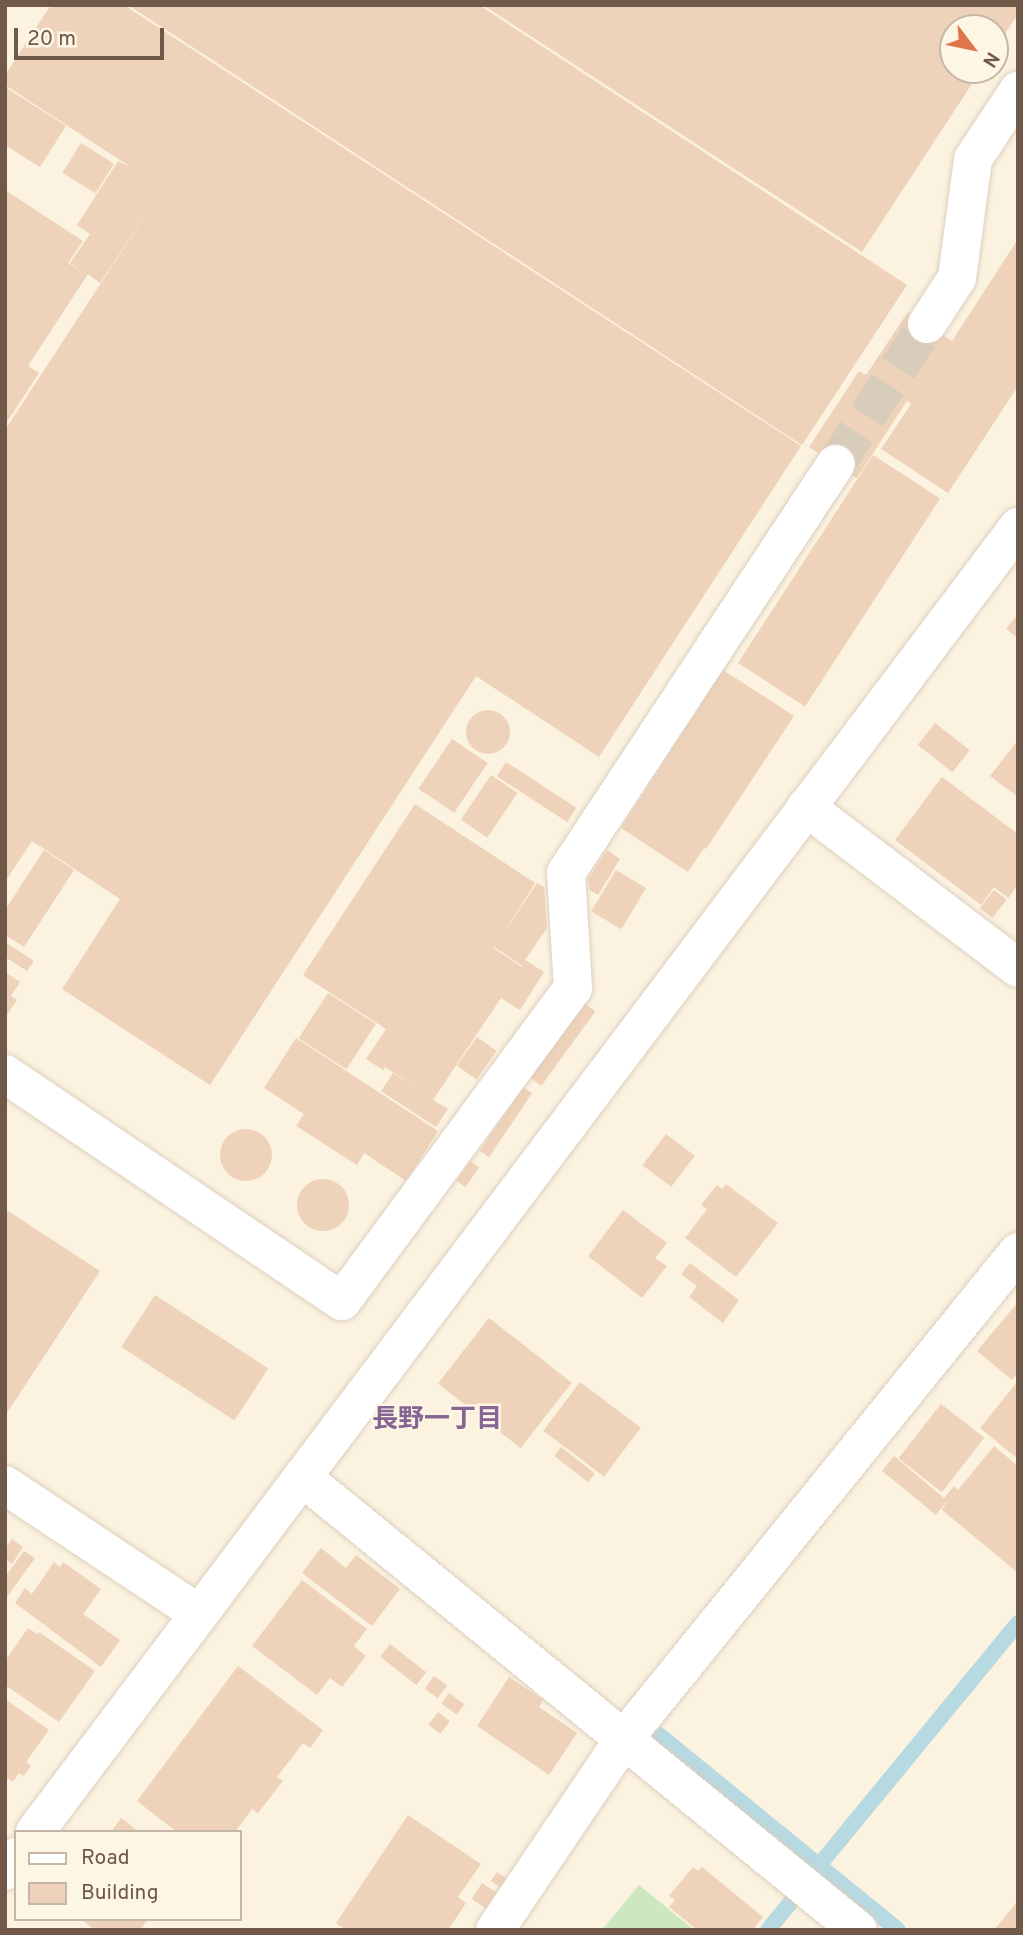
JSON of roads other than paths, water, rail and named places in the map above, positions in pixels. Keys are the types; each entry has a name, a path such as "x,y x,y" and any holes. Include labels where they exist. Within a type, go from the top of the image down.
{"street":[{"path":"927,324 957,278 973,159 1018,91"},
{"path":"5,1074 342,1301 573,988 566,873 836,464"},
{"path":"37,1830 1018,527"},
{"path":"807,807 1018,968"},
{"path":"513,1923 624,1739 1018,1252"},
{"path":"302,1477 858,1930"},
{"path":"5,1485 199,1614"}],"waterway":[{"path":"816,1869 1018,1623"},
{"path":"659,1735 898,1930"},
{"path":"768,1930 793,1899"}],"tunnel":[{"path":"836,464 927,324"}],"district":[{"name":"長野一丁目","path":"437,1421"}]}
